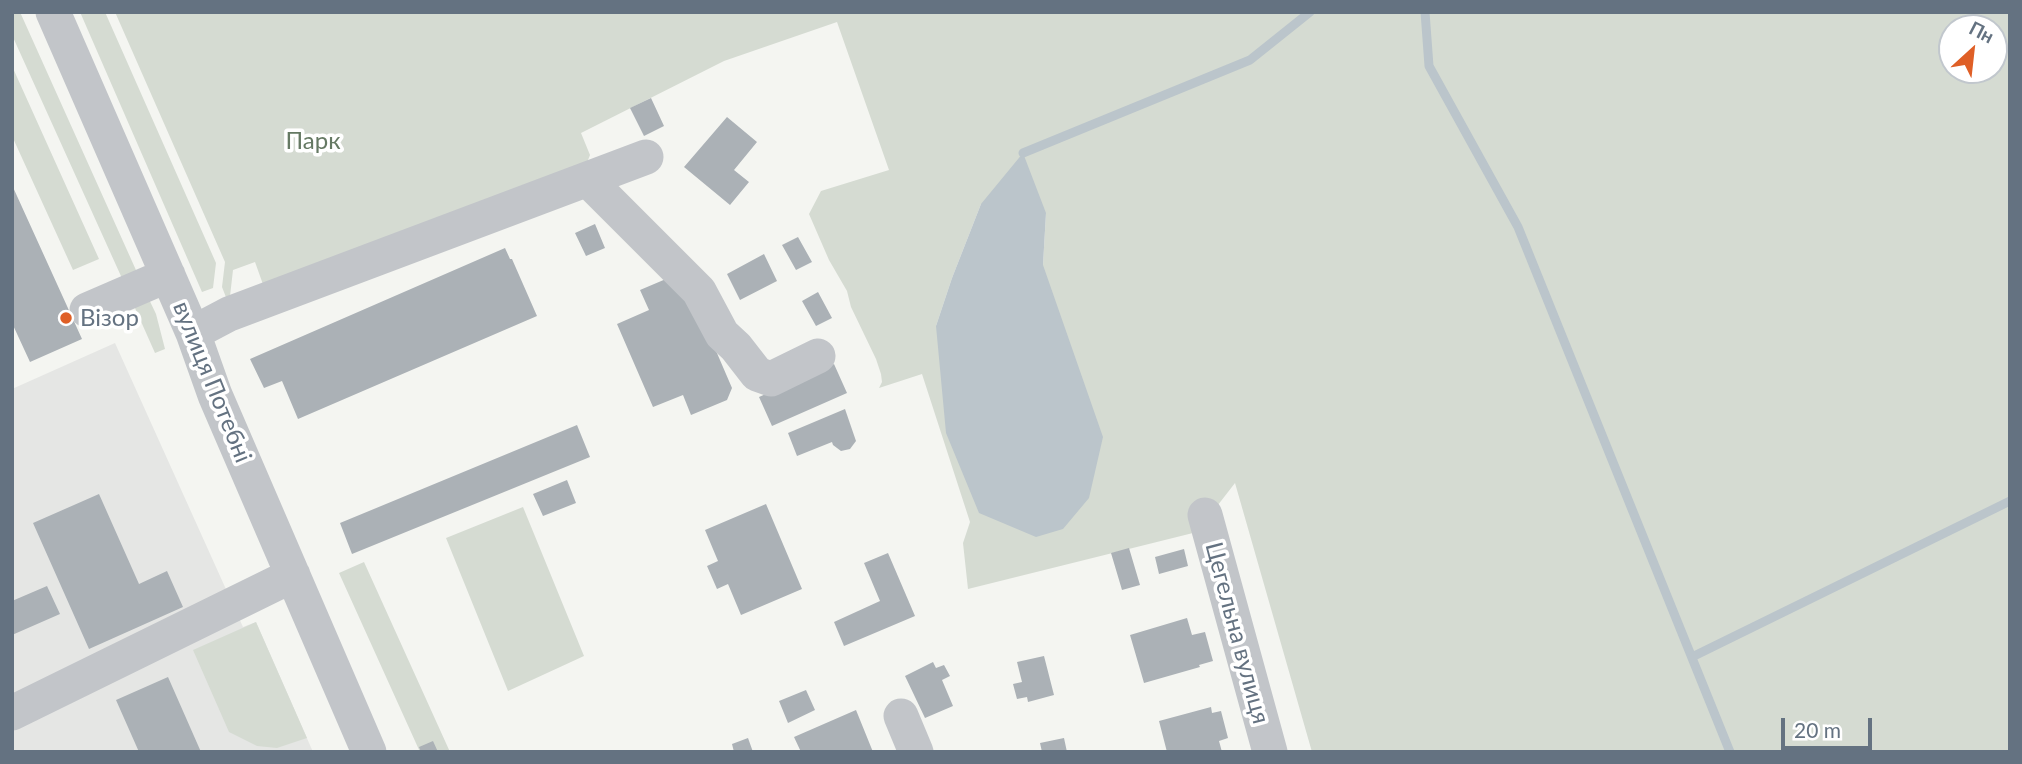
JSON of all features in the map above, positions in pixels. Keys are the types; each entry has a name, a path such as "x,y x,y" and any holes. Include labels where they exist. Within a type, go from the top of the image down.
{"street":[{"name":"вулиця Потебні","path":"53,12 193,333 215,395 369,752"},
{"path":"193,333 229,314 646,157"},
{"path":"588,180 699,290 722,334 757,374 771,379 818,356"},
{"path":"87,310 168,275"},
{"name":"Цегельна вулиця","path":"1205,514 1270,752"},
{"path":"12,713 293,575"},
{"path":"901,716 916,752"}],"shaded area":[{"path":"1023,153 1046,213 1043,265 1103,437 1089,498 1063,529 1036,537 979,513 946,433 936,326 981,204"},
{"path":"115,343 243,627 256,622 313,752 12,752 12,389"}],"green space":[{"path":"12,12 20,12 140,279 125,285 12,35"},
{"path":"80,12 105,12 216,263 213,288 202,292"},
{"name":"Парк","path":"115,12 2010,12 2010,752 1312,752 1235,483 1197,532 968,589 963,543 970,522 922,374 879,388 882,382 876,359 851,307 847,291 829,260 809,214 821,191 889,170 837,22 724,61 581,133 590,155 583,173 265,290 255,262 233,270 229,305 222,287 225,262","holes":["981,204 1046,213 1043,265 936,326"]},
{"path":"12,66 99,259 73,270 12,136"},
{"path":"146,293 156,314 165,349 155,353 131,299"},
{"path":"523,507 584,656 508,691 446,538"},
{"path":"364,562 450,752 420,752 339,573"},
{"path":"256,622 307,738 277,748 257,746 229,732 193,650"}],"building":[{"path":"651,98 664,126 644,136 630,108"},
{"path":"727,117 757,142 734,170 749,182 730,205 684,167"},
{"path":"12,185 82,339 30,362 12,323"},
{"path":"595,224 605,248 586,256 575,233"},
{"path":"798,237 812,262 796,270 782,245"},
{"path":"505,248 537,316 298,419 282,381 264,388 250,359"},
{"path":"764,254 777,281 740,300 727,274"},
{"path":"673,276 686,281 732,388 727,400 691,415 683,395 653,407 617,324 649,310 640,290"},
{"path":"818,292 832,318 816,326 802,301"},
{"path":"834,364 847,393 772,426 759,397"},
{"path":"845,409 856,441 850,449 841,451 832,442 797,456 788,433"},
{"path":"577,425 590,457 352,554 340,523"},
{"path":"567,480 576,503 543,516 533,494"},
{"path":"99,494 139,584 167,571 183,607 89,649 33,523"},
{"path":"766,504 802,589 741,615 728,584 717,589 707,566 718,561 705,530"},
{"path":"1129,548 1140,585 1122,590 1111,553"},
{"path":"1184,549 1188,566 1159,574 1155,557"},
{"path":"888,553 915,616 844,646 834,622 880,601 864,563"},
{"path":"47,586 60,614 12,635 12,601"},
{"path":"1187,618 1192,635 1205,632 1213,661 1144,683 1130,635"},
{"path":"1044,656 1054,695 1028,702 1027,697 1017,699 1013,684 1022,682 1017,662"},
{"path":"933,662 936,668 944,665 950,676 942,680 953,706 925,718 905,676"},
{"path":"168,677 201,752 139,752 116,700"},
{"path":"806,690 815,710 788,723 779,701"},
{"path":"1211,707 1212,713 1221,711 1228,738 1219,741 1222,752 1167,752 1159,721"},
{"path":"856,710 873,752 801,752 794,737"},
{"path":"748,738 753,752 734,752 732,744"},
{"path":"1064,738 1067,752 1042,752 1040,743"},
{"path":"433,741 438,752 421,752 419,747"}],"waterway":[{"path":"1023,153 1250,60 1310,12"},
{"path":"1425,12 1429,66 1518,227 1730,752"},
{"path":"1692,657 2010,501"}],"place":[{"name":"Візор","path":"66,318"}]}
